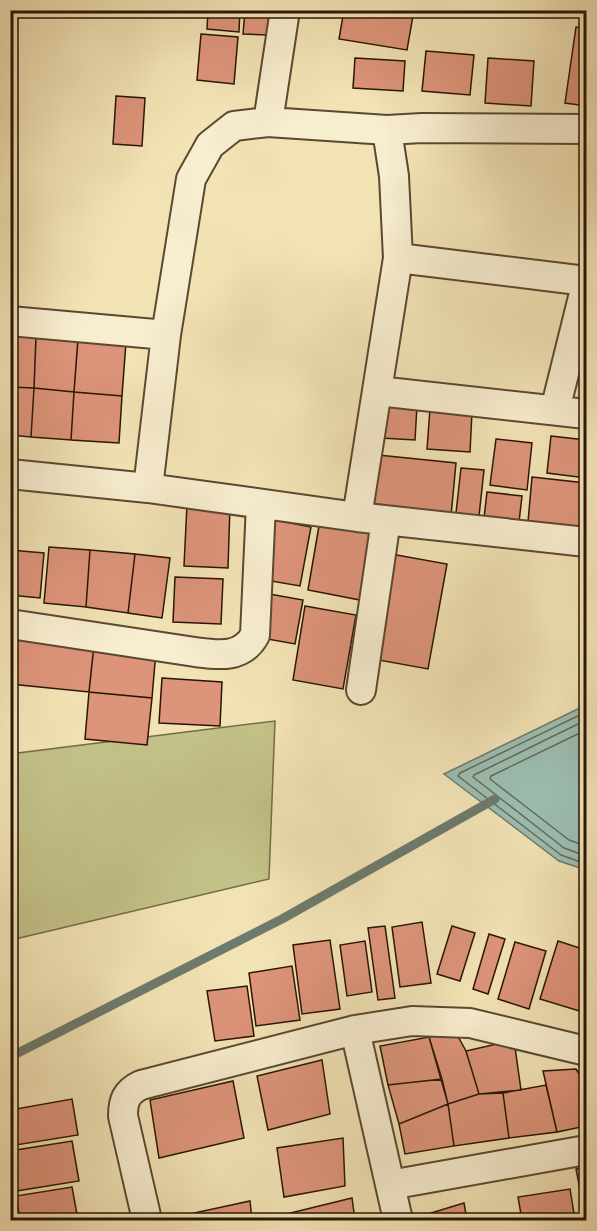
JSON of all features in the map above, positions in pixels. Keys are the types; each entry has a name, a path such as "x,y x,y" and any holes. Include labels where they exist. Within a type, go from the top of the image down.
{"street":[{"path":"268,122 285,10"},
{"path":"148,488 166,335 191,179 210,145 234,126 268,122 387,130 422,128 586,129"},
{"path":"357,518 398,258 394,176 387,130"},
{"path":"398,258 586,283 555,410"},
{"path":"10,321 166,335"},
{"path":"378,391 586,414"},
{"path":"10,474 148,488 357,518 586,542"},
{"path":"10,624 219,655 238,652 250,643 255,634 261,504"},
{"path":"361,690 386,520"},
{"path":"147,1221 123,1116 123,1103 126,1097 132,1089 141,1085 355,1030 412,1021 470,1023 586,1051"},
{"path":"355,1030 398,1221"},
{"path":"390,1185 586,1150"}],"shaded area":[{"path":"275,721 269,879 11,940 10,754"}],"water":[{"path":"586,705 586,870 559,861 444,774"}],"building":[{"path":"208,10 240,10 239,32 207,29"},
{"path":"245,10 270,10 268,35 243,34"},
{"path":"344,10 414,10 407,50 339,39"},
{"path":"576,27 586,28 586,106 565,103"},
{"path":"201,34 238,37 234,84 197,80"},
{"path":"426,51 474,55 470,95 422,91"},
{"path":"355,58 405,61 403,91 353,88"},
{"path":"488,58 534,61 531,106 485,103"},
{"path":"116,96 145,98 142,146 113,144"},
{"path":"10,334 36,337 34,388 10,387"},
{"path":"36,337 78,339 74,392 34,388"},
{"path":"78,339 126,342 122,396 74,392"},
{"path":"10,387 34,388 31,437 10,435"},
{"path":"34,388 74,392 71,440 31,437"},
{"path":"74,392 122,396 119,443 71,440"},
{"path":"383,403 417,406 415,440 381,438"},
{"path":"430,409 472,412 470,452 427,449"},
{"path":"551,436 586,440 586,478 547,473"},
{"path":"496,439 532,443 527,490 490,485"},
{"path":"378,455 456,463 451,516 372,507"},
{"path":"461,468 484,470 478,525 455,522"},
{"path":"532,477 586,483 586,528 528,522"},
{"path":"487,492 522,496 519,522 484,518"},
{"path":"187,504 230,506 228,568 184,566"},
{"path":"270,519 311,527 300,586 259,579"},
{"path":"320,520 373,530 360,600 308,590"},
{"path":"49,547 90,550 86,607 44,603"},
{"path":"10,550 44,553 40,598 10,595"},
{"path":"90,550 135,554 128,613 86,607"},
{"path":"135,554 170,558 162,618 128,613"},
{"path":"391,554 447,564 428,669 373,659"},
{"path":"175,577 223,579 221,624 173,622"},
{"path":"264,593 303,600 295,644 256,637"},
{"path":"305,606 356,615 343,689 293,680"},
{"path":"10,636 13,636 10,666"},
{"path":"13,636 94,645 89,692 10,684"},
{"path":"94,645 156,651 152,698 89,692"},
{"path":"162,678 222,682 220,726 159,723"},
{"path":"89,692 152,698 147,745 85,739"},
{"path":"422,922 431,983 400,987 392,927"},
{"path":"385,926 395,998 378,1000 368,928"},
{"path":"452,926 475,933 460,981 437,974"},
{"path":"489,934 505,939 488,994 473,989"},
{"path":"330,940 340,1009 302,1014 293,945"},
{"path":"365,941 372,992 347,996 340,945"},
{"path":"558,941 586,950 586,1013 540,999"},
{"path":"515,942 546,951 529,1009 498,999"},
{"path":"292,966 300,1020 256,1026 249,973"},
{"path":"247,986 254,1036 215,1041 207,991"},
{"path":"455,1031 466,1051 479,1094 448,1104 429,1037"},
{"path":"429,1037 442,1079 388,1085 380,1046"},
{"path":"514,1040 521,1090 479,1094 466,1051"},
{"path":"322,1060 330,1114 268,1130 257,1076"},
{"path":"576,1069 586,1085 586,1126 557,1132 543,1071"},
{"path":"442,1079 448,1104 399,1124 388,1085"},
{"path":"233,1081 244,1138 159,1158 150,1100"},
{"path":"546,1085 557,1132 509,1138 503,1093"},
{"path":"503,1093 509,1138 454,1146 448,1104 479,1094"},
{"path":"72,1099 78,1135 16,1145 10,1110"},
{"path":"448,1104 454,1146 405,1154 399,1124"},
{"path":"343,1138 345,1186 284,1197 277,1148"},
{"path":"72,1141 79,1181 10,1192 10,1151"},
{"path":"586,1167 586,1220 576,1169"},
{"path":"72,1187 78,1220 20,1220 16,1196"},
{"path":"570,1189 575,1220 522,1220 518,1197"},
{"path":"352,1198 355,1220 275,1220 274,1217"},
{"path":"250,1201 252,1220 195,1220 194,1213"},
{"path":"464,1203 467,1220 422,1220 421,1216"}],"waterway":[{"path":"10,1057 282,919 495,799"}]}
